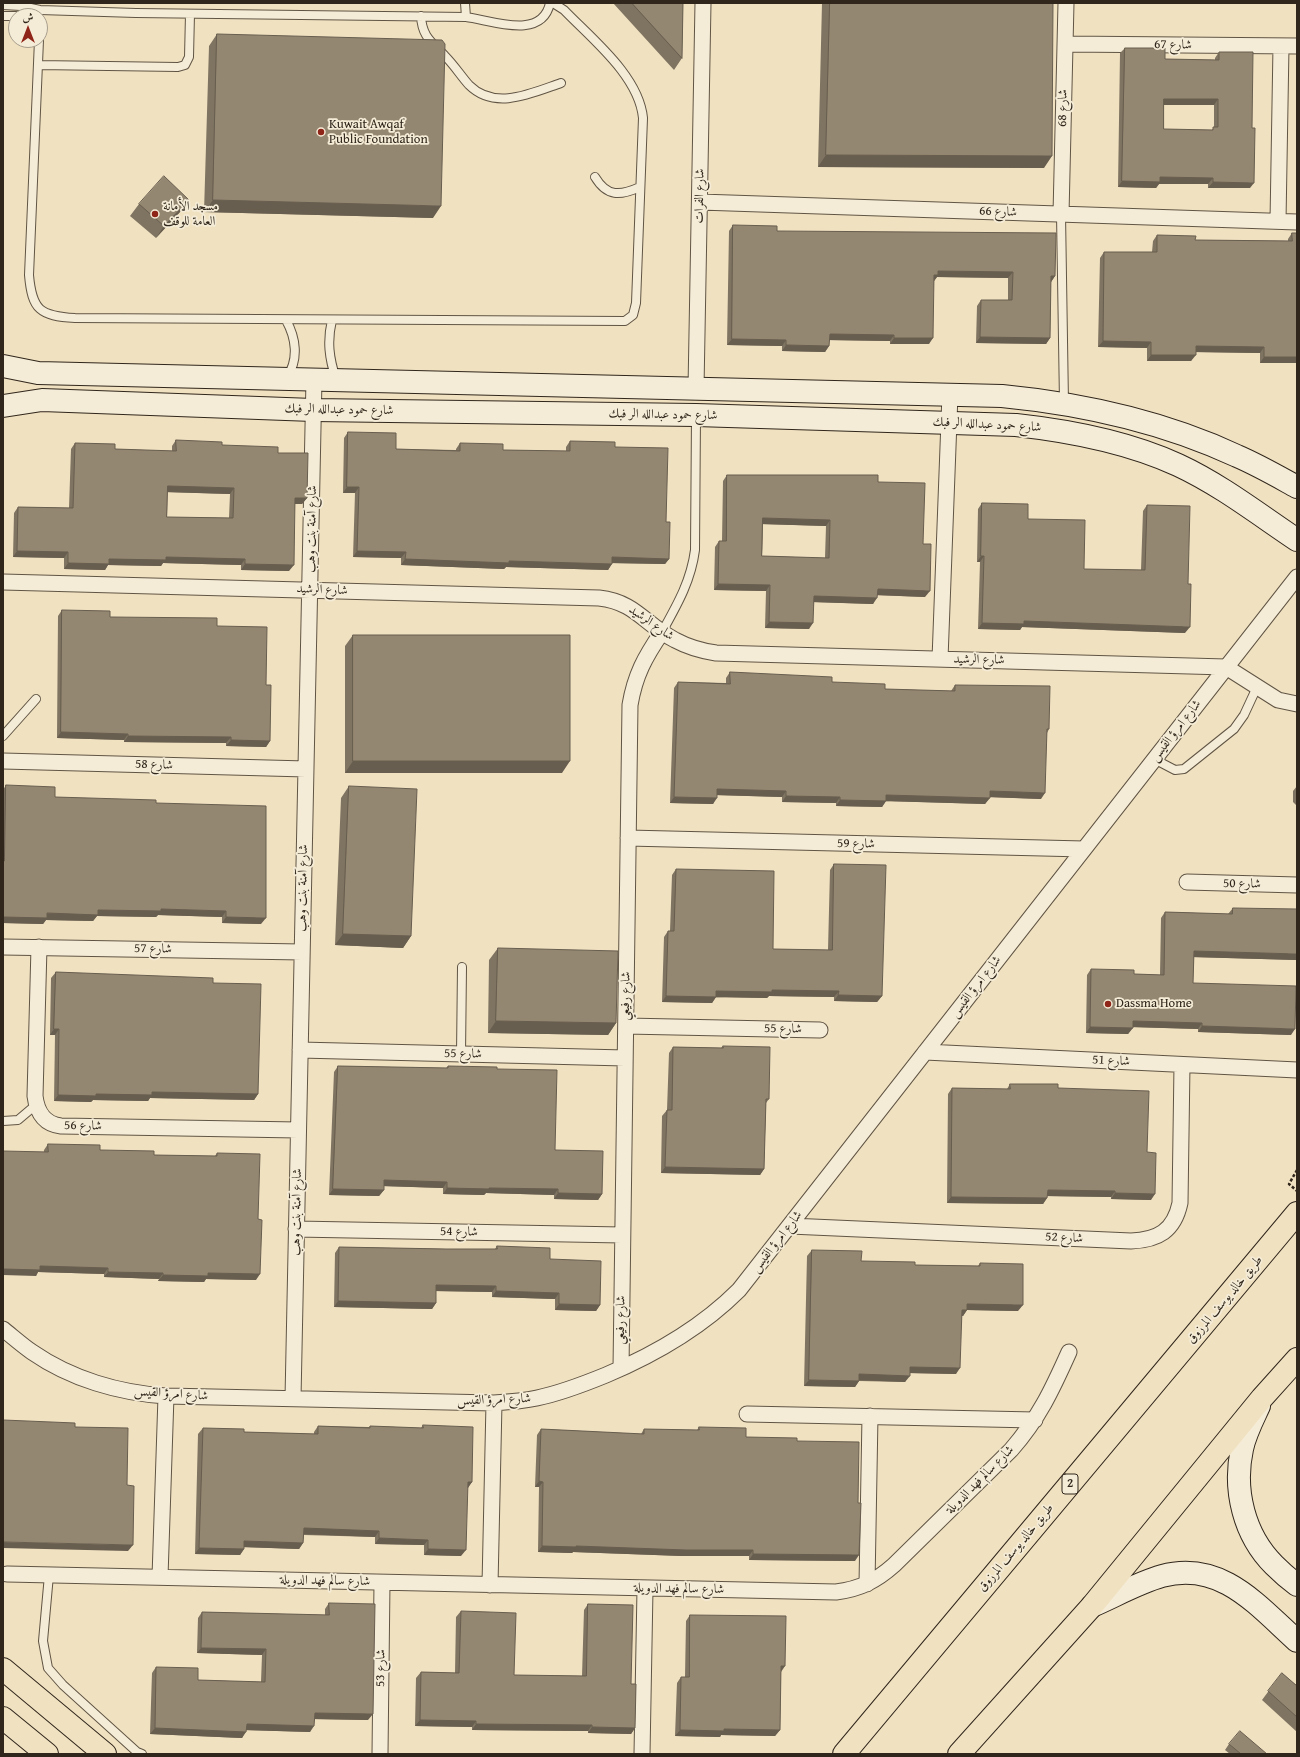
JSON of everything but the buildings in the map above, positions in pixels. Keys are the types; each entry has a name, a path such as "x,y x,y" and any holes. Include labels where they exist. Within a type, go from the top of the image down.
{"main road":[{"name":"طريق خالد يوسف المرزوق","path":"844,1754 1297,1213"},
{"path":"959,1754 1092,1606 1262,1398 1297,1359"},
{"path":"3,1669 105,1754"},
{"path":"3,1718 47,1754"}],"street":[{"name":"شارع الفرات","path":"696,388 703,3"},
{"name":"شارع 68","path":"1061,214 1066,3"},
{"name":"شارع 67","path":"1065,44 1297,46"},
{"path":"1278,221 1281,46"},
{"name":"شارع 66","path":"700,202 1297,222"},
{"name":"شارع حمود عبدالله الر فبك","path":"3,366 38,373 1002,396 1064,403 1101,410 1146,422 1197,439 1238,456 1297,487"},
{"name":"شارع آمنة بنت وهب","path":"293,1398 311,590 314,379"},
{"path":"940,659 950,394"},
{"name":"شارع حمود عبدالله الر فبك","path":"3,406 42,400 313,410 696,415 1016,424 1064,431 1096,438 1167,461 1218,487 1297,540"},
{"path":"1218,487 1220,471 1231,459 1238,456"},
{"name":"شارع امرؤ القيس","path":"3,1329 32,1352 78,1377 136,1393 166,1396 494,1402 519,1401 560,1392 620,1368 660,1349 686,1334 706,1320 739,1290 1297,577"},
{"name":"شارع الرشيد","path":"3,582 604,598 621,602 630,607 662,632 683,644 716,653 1226,667"},
{"name":"شارع رفيعي","path":"620,1368 630,705 633,686 646,656 662,632"},
{"path":"1226,667 1278,700 1297,704"},
{"name":"شارع 58","path":"3,761 306,770"},
{"name":"شارع 59","path":"628,838 1084,849"},
{"name":"شارع 50","path":"1187,882 1297,885"},
{"name":"شارع 57","path":"3,947 302,952"},
{"path":"37,1108 35,1096 39,947"},
{"name":"شارع 55","path":"626,1026 820,1030"},
{"name":"شارع 55","path":"300,1050 625,1058"},
{"name":"شارع 51","path":"925,1052 1297,1070"},
{"name":"شارع 52","path":"790,1226 1131,1241 1143,1241 1156,1237 1163,1233 1172,1223 1180,1203 1182,1065"},
{"name":"شارع 56","path":"37,1108 45,1120 54,1125 61,1126 298,1130"},
{"name":"شارع 54","path":"296,1229 622,1235"},
{"name":"شارع سالم فهد الدويلة","path":"7,1574 645,1589 836,1592 853,1590 881,1576 894,1565 1012,1450 1035,1420 1047,1401 1069,1352"},
{"path":"160,1577 166,1396"},
{"path":"1262,1398 1242,1448 1238,1473 1240,1498 1247,1523 1258,1546 1274,1565 1297,1585"},
{"path":"490,1585 494,1402"},
{"path":"747,1414 1035,1420"},
{"path":"867,1584 870,1416"},
{"path":"1092,1606 1161,1576 1181,1573 1202,1574 1221,1579 1239,1589 1297,1641"},
{"name":"شارع 53","path":"380,1754 382,1583"},
{"path":"642,1754 645,1589"}],"lane":[{"path":"465,3 466,17"},
{"path":"39,48 29,275 33,300 37,307 47,314 58,317 75,318 625,321 633,315 636,304 643,118 642,107 627,78 611,58 564,10 552,3 544,17 531,24 520,26 466,17 48,13"},
{"path":"3,5 21,6 26,8"},
{"path":"38,65 178,67 185,65 189,57 190,14"},
{"path":"421,16 423,30 430,41 470,85 485,96 509,98 561,83"},
{"path":"595,177 601,187 617,193 627,192 640,187"},
{"path":"1061,214 1064,403"},
{"path":"286,320 291,329 296,349 294,362 286,379"},
{"path":"332,320 328,335 328,350 337,380"},
{"path":"662,632 686,588 693,566 695,550 696,415"},
{"path":"1154,759 1175,770 1184,769 1234,729 1244,715 1257,687"},
{"path":"3,736 36,699"},
{"path":"462,967 462,1054"},
{"path":"3,1121 18,1120 31,1109 37,1108"},
{"path":"50,1575 43,1641 48,1668 69,1690 132,1747 142,1754"}],"path":[{"path":"1297,1170 1289,1184 1297,1191"}],"place":[{"name":"Kuwait Awqaf Public Foundation","path":"321,132"},
{"name":"مسجد الأمانة العامة للوقف","path":"155,214"},
{"name":"Dassma Home","path":"1108,1004"}]}
